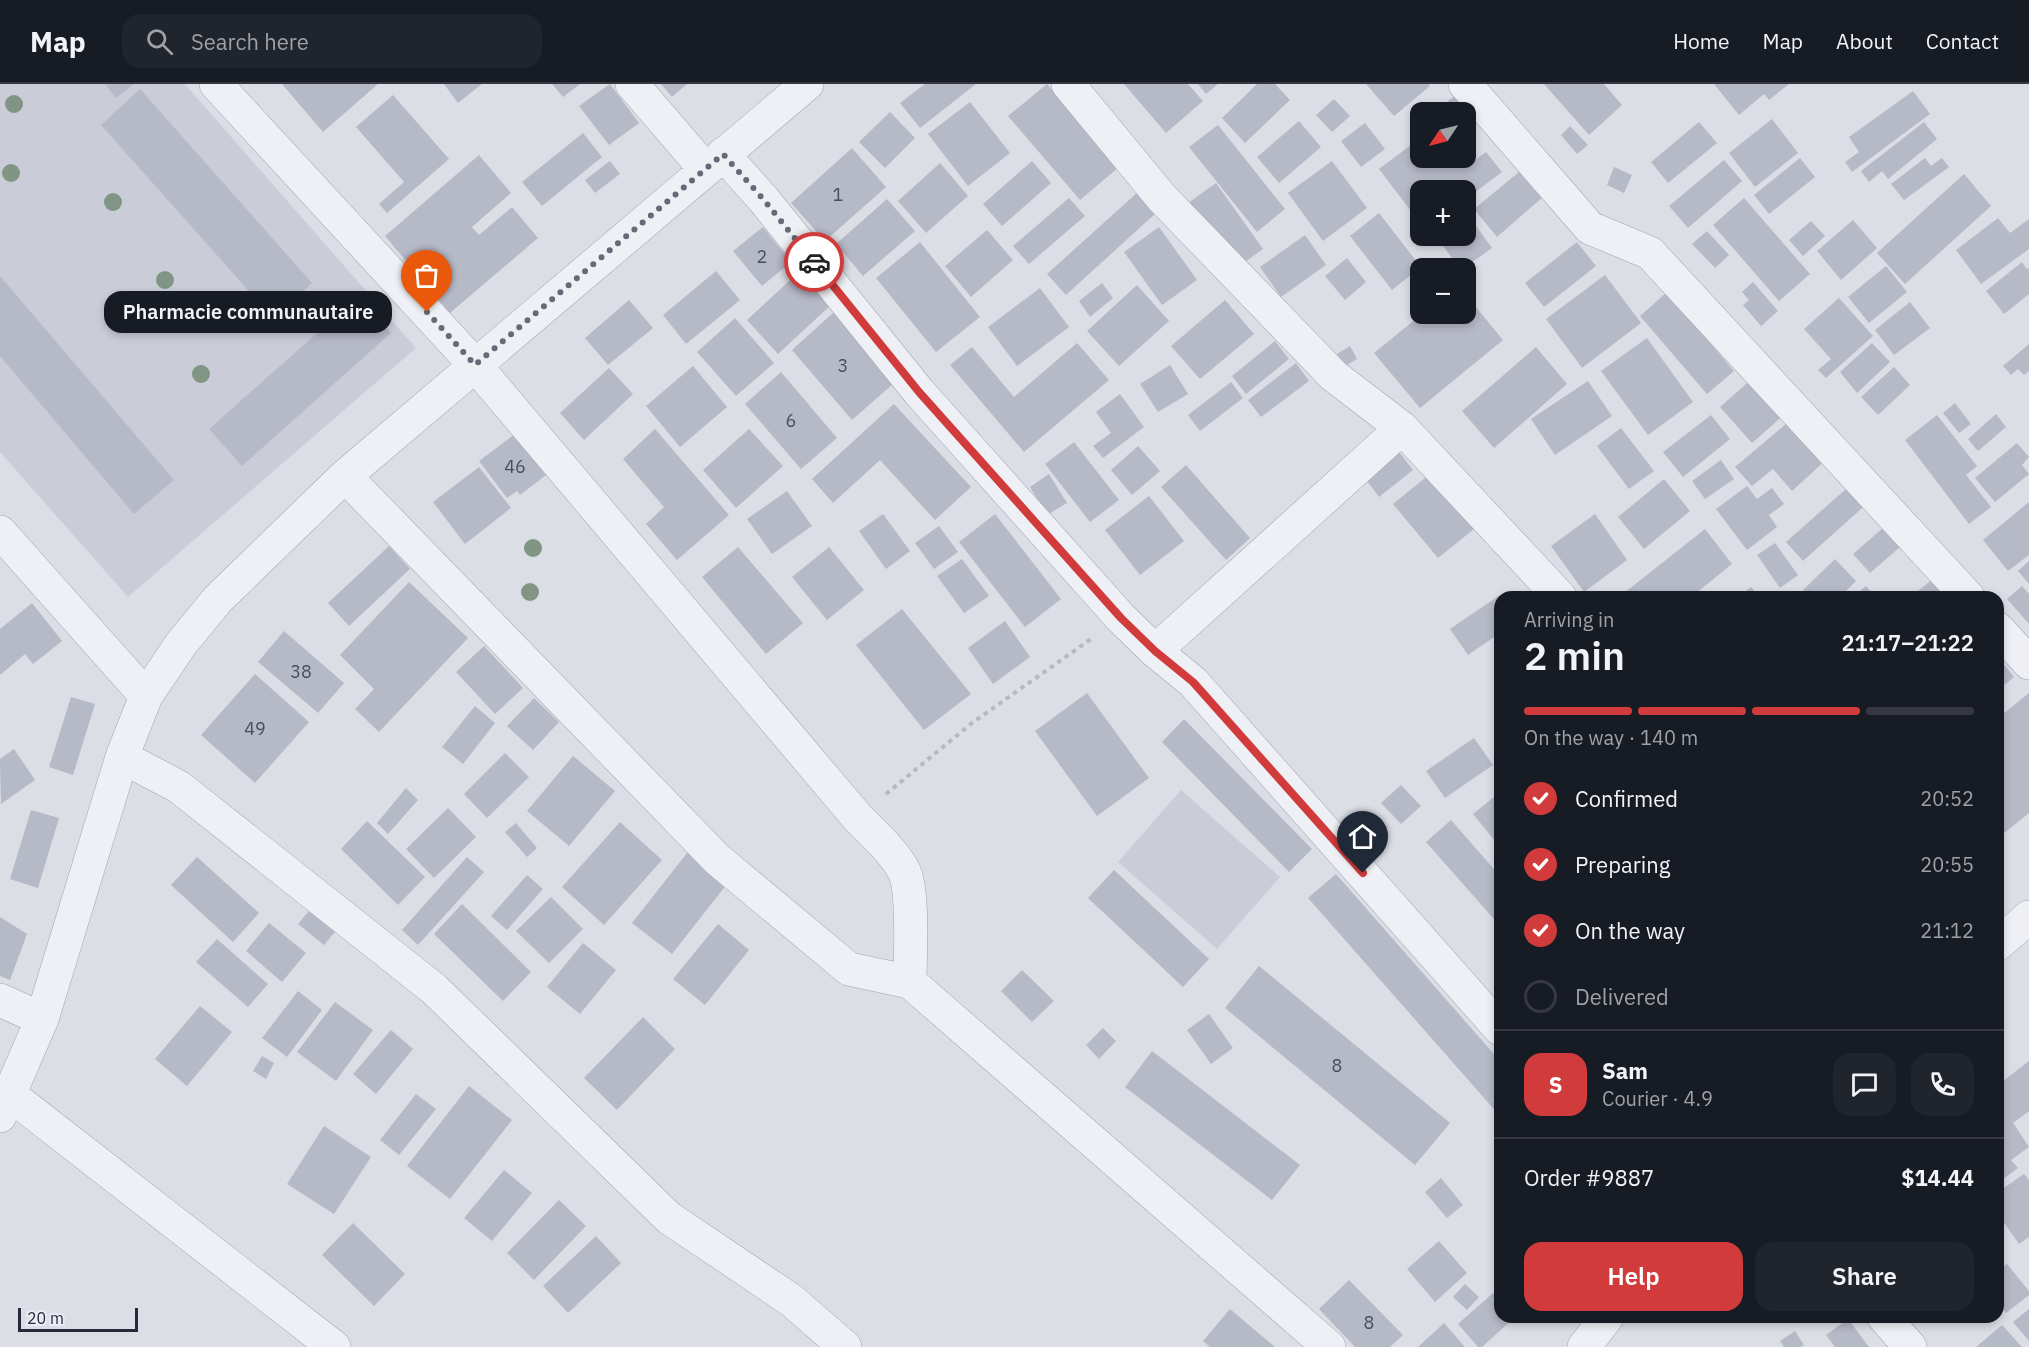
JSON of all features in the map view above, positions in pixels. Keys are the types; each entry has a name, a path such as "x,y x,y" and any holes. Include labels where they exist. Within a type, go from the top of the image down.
{"street":[{"path":"216,84 475,365 858,818 892,854 904,872 909,887 910,982"},
{"path":"632,84 714,161 764,200 919,392 1121,618 1155,651 1193,682 1494,1022"},
{"path":"334,1347 4,1105 42,1019 122,757 146,696 181,644 218,599 345,476 807,84"},
{"path":"1068,84 1162,198 1334,375 1402,428 1554,591"},
{"path":"1466,84 1590,228 1650,253 1962,591"},
{"path":"1155,651 1402,428"},
{"path":"345,476 717,859 849,969 910,982 1329,1347"},
{"path":"0,531 146,696"},
{"path":"2004,636 2029,663"},
{"path":"122,757 179,787 434,989 669,1218 791,1300 845,1347"},
{"path":"2004,939 2029,917"},
{"path":"0,1000 42,1019"},
{"path":"1584,1347 1602,1323"},
{"path":"1889,1323 1910,1347"}],"path":[{"path":"858,818 972,723 1121,618"}],"shaded area":[{"path":"0,84 185,84 416,348 128,597 0,452"},
{"path":"1181,790 1280,877 1217,949 1118,862"}],"building":[{"path":"105,84 134,84 116,98"},
{"path":"282,84 378,84 323,132"},
{"path":"444,84 482,84 458,103"},
{"path":"552,84 580,84 563,97"},
{"path":"610,84 639,123 609,145 579,106"},
{"path":"661,84 687,84 672,97"},
{"path":"925,84 976,84 920,128 900,103"},
{"path":"1047,84 1119,167 1080,200 1008,116"},
{"path":"1124,84 1188,84 1203,101 1166,133"},
{"path":"1198,84 1218,84 1206,94"},
{"path":"1257,84 1275,84 1290,100 1245,143 1222,118"},
{"path":"1366,84 1429,84 1430,86 1394,116"},
{"path":"1544,84 1604,84 1622,105 1589,135"},
{"path":"1714,84 1789,84 1769,100 1764,94 1739,115"},
{"path":"140,89 312,283 273,318 101,125"},
{"path":"1913,91 1930,114 1852,172 1845,162 1859,152 1849,137"},
{"path":"393,95 449,159 387,213 379,204 404,182 356,127"},
{"path":"1456,95 1462,102 1447,102"},
{"path":"1334,99 1350,116 1332,132 1316,115"},
{"path":"970,102 1010,153 968,186 928,134"},
{"path":"890,112 915,138 885,168 859,142"},
{"path":"1772,119 1798,153 1755,187 1729,153"},
{"path":"1299,121 1321,147 1279,183 1257,157"},
{"path":"1699,122 1717,143 1668,183 1651,162"},
{"path":"1924,122 1937,139 1888,179 1882,171 1869,182 1861,171"},
{"path":"1365,123 1385,149 1361,167 1341,141"},
{"path":"1218,125 1285,209 1257,232 1189,147"},
{"path":"1570,126 1588,145 1577,154 1561,135"},
{"path":"583,133 602,157 542,206 522,182"},
{"path":"1410,146 1410,168 1476,168 1476,160 1486,152 1502,172 1476,192 1476,180 1410,180 1410,210 1379,169"},
{"path":"852,148 886,187 825,241 791,203"},
{"path":"479,155 511,193 472,227 479,235 512,207 538,238 450,313 385,236"},
{"path":"1800,158 1815,177 1769,214 1754,195"},
{"path":"1925,158 1931,166 1942,158 1949,167 1904,200 1891,184"},
{"path":"1724,160 1742,181 1688,228 1669,206"},
{"path":"610,161 620,174 595,193 585,180"},
{"path":"1032,161 1051,183 1002,226 983,204"},
{"path":"1332,161 1367,208 1323,241 1288,193"},
{"path":"940,163 968,196 926,233 898,201"},
{"path":"1614,167 1632,175 1624,193 1607,185"},
{"path":"1519,172 1542,198 1497,237 1476,211 1476,207"},
{"path":"1964,174 1991,206 1905,284 1877,253"},
{"path":"1216,183 1263,249 1235,269 1188,203"},
{"path":"1139,191 1157,212 1066,295 1047,274"},
{"path":"1069,198 1085,216 1029,264 1013,246"},
{"path":"1744,198 1810,274 1779,301 1713,225"},
{"path":"887,199 915,231 863,276 836,244"},
{"path":"1379,213 1414,258 1410,258 1410,276 1392,290 1350,236"},
{"path":"1998,218 2010,233 2029,219 2029,249 1981,284 1956,250"},
{"path":"1853,220 1877,248 1841,280 1817,251"},
{"path":"1811,221 1825,236 1803,256 1789,240"},
{"path":"1476,226 1492,248 1476,259 1452,258 1443,246 1476,246"},
{"path":"763,227 791,262 762,286 733,251"},
{"path":"1159,227 1197,280 1162,305 1124,252"},
{"path":"987,230 1013,260 971,297 945,266"},
{"path":"1707,231 1729,255 1715,268 1692,244"},
{"path":"1305,235 1326,265 1281,297 1260,267"},
{"path":"920,242 980,317 936,352 876,278"},
{"path":"1577,242 1596,266 1544,307 1525,283"},
{"path":"1347,258 1366,282 1345,300 1325,276"},
{"path":"2022,262 2027,269 2029,268 2029,294 2004,314 1986,291"},
{"path":"1886,266 1907,292 1869,323 1848,297"},
{"path":"801,270 832,304 778,354 747,320"},
{"path":"716,271 740,300 686,344 663,315"},
{"path":"1605,275 1641,323 1582,368 1546,319"},
{"path":"0,276 174,480 134,514 0,356"},
{"path":"1753,282 1778,311 1761,326 1743,305 1749,300 1742,292"},
{"path":"1102,283 1113,298 1090,317 1079,301"},
{"path":"1137,285 1169,321 1119,366 1087,331"},
{"path":"1040,288 1069,327 1017,366 988,327"},
{"path":"1667,292 1734,371 1707,394 1640,316"},
{"path":"359,296 391,333 242,466 209,429"},
{"path":"1839,298 1873,336 1826,378 1818,370 1831,359 1804,329"},
{"path":"629,300 653,328 608,365 585,338"},
{"path":"1225,300 1254,334 1200,379 1171,346"},
{"path":"1910,302 1930,328 1894,355 1875,330"},
{"path":"1476,307 1503,340 1420,408 1374,353 1410,324 1476,324"},
{"path":"834,312 894,383 852,420 792,350"},
{"path":"735,318 774,363 736,396 697,352"},
{"path":"1647,338 1693,402 1648,435 1601,371"},
{"path":"1275,341 1289,359 1246,394 1232,376"},
{"path":"1077,343 1109,380 1024,452 950,365 972,347 1014,397"},
{"path":"1872,343 1890,362 1857,393 1840,372"},
{"path":"2029,344 2029,371 2024,375 2018,369 2011,375 2003,366"},
{"path":"1350,346 1357,359 1345,366 1337,354"},
{"path":"1536,347 1567,384 1494,448 1462,411"},
{"path":"1296,363 1309,381 1261,417 1248,400"},
{"path":"1170,365 1188,394 1158,412 1140,384"},
{"path":"693,366 727,407 680,447 646,406"},
{"path":"1894,367 1910,385 1878,415 1861,397"},
{"path":"609,368 633,394 584,440 560,413"},
{"path":"781,372 837,438 801,469 745,404"},
{"path":"1754,377 1786,413 1752,443 1720,407"},
{"path":"1588,381 1612,416 1555,455 1531,419"},
{"path":"1231,382 1243,398 1200,431 1188,415"},
{"path":"1120,394 1144,427 1103,458 1093,446 1111,433 1096,412"},
{"path":"1955,403 1971,424 1959,433 1943,413"},
{"path":"894,404 971,487 935,520 880,460 833,503 812,479"},
{"path":"1996,414 2006,427 1978,451 1968,439"},
{"path":"1711,415 1730,439 1683,477 1663,452"},
{"path":"1937,415 1977,466 1966,475 1991,507 1969,524 1905,440"},
{"path":"1793,418 1828,458 1792,491 1773,469 1752,486 1735,467"},
{"path":"1621,428 1654,471 1629,489 1597,446"},
{"path":"655,429 729,515 677,560 646,524 664,507 623,459"},
{"path":"749,429 783,466 736,508 703,470"},
{"path":"519,431 550,472 520,495 517,491 507,498 479,461"},
{"path":"1074,442 1119,500 1090,522 1045,464"},
{"path":"2017,443 2029,457 2022,465 2029,474 1995,502 1975,478"},
{"path":"1138,446 1160,471 1132,495 1111,470"},
{"path":"1396,448 1413,470 1379,497 1362,474"},
{"path":"1721,460 1734,479 1705,499 1692,481"},
{"path":"1186,465 1250,538 1226,560 1161,487"},
{"path":"479,467 511,508 465,544 433,502"},
{"path":"1049,474 1067,503 1047,515 1030,487"},
{"path":"1430,474 1474,529 1438,558 1393,504"},
{"path":"1664,479 1690,511 1644,549 1618,517"},
{"path":"1855,481 1871,500 1803,561 1786,542"},
{"path":"1747,486 1757,499 1772,488 1784,504 1769,515 1777,527 1747,550 1716,509"},
{"path":"787,491 812,526 772,554 747,519"},
{"path":"1149,496 1184,541 1140,575 1105,530"},
{"path":"2029,502 2029,555 2008,571 1983,540"},
{"path":"883,514 910,551 886,569 859,531"},
{"path":"995,514 1061,599 1025,627 959,542"},
{"path":"1595,514 1627,560 1583,591 1551,546"},
{"path":"939,526 958,552 934,569 915,543"},
{"path":"1883,528 1900,547 1870,573 1853,554"},
{"path":"1705,529 1732,564 1698,591 1627,591"},
{"path":"1775,543 1798,575 1780,588 1757,555"},
{"path":"389,546 410,569 349,626 328,603"},
{"path":"738,547 803,623 766,654 702,577"},
{"path":"829,547 864,590 827,620 792,577"},
{"path":"962,559 989,596 964,613 937,576"},
{"path":"1835,559 1856,581 1846,591 1802,591"},
{"path":"2029,561 2029,584 2018,571"},
{"path":"1933,579 1942,591 1918,591"},
{"path":"409,582 468,638 379,732 355,709 374,689 340,655"},
{"path":"1866,586 1871,591 1860,591"},
{"path":"2022,586 2029,594 2029,624 2007,599"},
{"path":"1494,599 1494,637 1468,655 1450,629"},
{"path":"32,603 62,641 33,664 25,654 0,675 0,629"},
{"path":"902,609 971,694 924,730 856,645"},
{"path":"1005,621 1030,657 993,684 968,648"},
{"path":"284,631 344,683 318,713 258,662"},
{"path":"484,646 523,688 495,714 456,672"},
{"path":"2004,664 2014,677 2004,685"},
{"path":"255,674 309,722 255,783 201,735"},
{"path":"1087,693 1149,778 1097,816 1035,731"},
{"path":"2029,693 2029,813 2004,833 2004,713"},
{"path":"71,697 95,704 73,775 49,767"},
{"path":"534,698 559,722 533,750 507,726"},
{"path":"475,706 495,723 463,764 442,747"},
{"path":"1184,719 1312,849 1289,872 1162,742"},
{"path":"1474,738 1493,765 1445,798 1426,771"},
{"path":"14,749 35,780 1,804 0,759"},
{"path":"505,753 529,777 487,818 464,794"},
{"path":"573,756 615,791 569,846 527,811"},
{"path":"1401,785 1421,806 1401,824 1381,803"},
{"path":"406,788 418,800 388,834 377,823"},
{"path":"1494,797 1494,840 1473,814"},
{"path":"448,808 476,837 434,878 406,849"},
{"path":"31,810 59,818 38,888 10,879"},
{"path":"1451,820 1494,869 1494,919 1426,842"},
{"path":"367,821 425,877 398,905 341,849"},
{"path":"620,822 662,860 604,925 562,887"},
{"path":"516,823 537,848 527,857 505,832"},
{"path":"687,853 727,884 672,954 632,923"},
{"path":"197,857 259,913 233,942 171,885"},
{"path":"467,857 484,872 418,945 402,930"},
{"path":"1114,870 1209,959 1183,987 1088,898"},
{"path":"1336,874 1494,1054 1494,1109 1308,898"},
{"path":"527,875 543,889 507,930 491,916"},
{"path":"551,897 583,929 549,963 516,931"},
{"path":"462,904 531,972 503,1001 434,934"},
{"path":"313,906 339,927 324,945 298,924"},
{"path":"0,917 27,934 10,980 0,976"},
{"path":"269,923 306,953 282,982 246,951"},
{"path":"718,924 749,950 705,1005 673,979"},
{"path":"217,939 268,984 248,1007 196,962"},
{"path":"583,943 616,970 580,1014 547,987"},
{"path":"1259,966 1450,1123 1415,1165 1225,1008"},
{"path":"1022,970 1054,1001 1032,1022 1001,991"},
{"path":"298,991 322,1010 287,1057 262,1038"},
{"path":"335,1002 373,1030 336,1081 297,1052"},
{"path":"200,1006 232,1032 187,1086 155,1059"},
{"path":"1209,1014 1233,1048 1211,1064 1187,1030"},
{"path":"643,1017 675,1049 617,1110 584,1078"},
{"path":"1103,1028 1116,1041 1099,1059 1086,1045"},
{"path":"391,1030 413,1049 376,1094 353,1074"},
{"path":"1152,1051 1300,1165 1272,1200 1125,1087"},
{"path":"262,1056 274,1063 266,1079 253,1071"},
{"path":"2029,1061 2029,1111 2013,1123 2029,1147 2011,1160 2018,1168 2004,1178 2004,1080"},
{"path":"469,1086 512,1120 450,1199 407,1166"},
{"path":"416,1094 436,1109 399,1155 380,1140"},
{"path":"324,1126 371,1157 334,1214 287,1184"},
{"path":"504,1170 532,1193 492,1241 464,1218"},
{"path":"2024,1174 2029,1180 2029,1237 2019,1244 2004,1223 2004,1188"},
{"path":"1441,1178 1463,1205 1447,1218 1425,1192"},
{"path":"559,1200 586,1226 534,1280 507,1253"},
{"path":"353,1223 405,1274 374,1306 322,1255"},
{"path":"596,1236 621,1263 568,1313 543,1286"},
{"path":"1439,1241 1467,1273 1435,1302 1407,1269"},
{"path":"2007,1264 2029,1291 2029,1295 2006,1313 2004,1310 2004,1266"},
{"path":"1349,1280 1403,1335 1390,1347 1355,1347 1319,1309"},
{"path":"1465,1284 1479,1297 1467,1310 1453,1297"},
{"path":"1493,1293 1494,1323 1508,1323 1482,1347 1478,1347 1458,1324"},
{"path":"1230,1309 1275,1347 1210,1347 1203,1341"},
{"path":"2029,1309 2029,1341 2013,1322"},
{"path":"1444,1323 1465,1347 1418,1347"},
{"path":"1842,1323 1851,1323 1869,1347 1835,1347 1826,1335"},
{"path":"2002,1325 2022,1347 1976,1347"},
{"path":"1795,1331 1804,1345 1784,1347 1780,1341"}],"way so far":[{"path":"427,312 475,365 723,154 814,262"}],"place":[{"name":"Pharmacie communautaire","path":"427,312"}],"route":[{"path":"814,262 919,392 1121,618 1155,651 1193,682 1363,873"}]}
